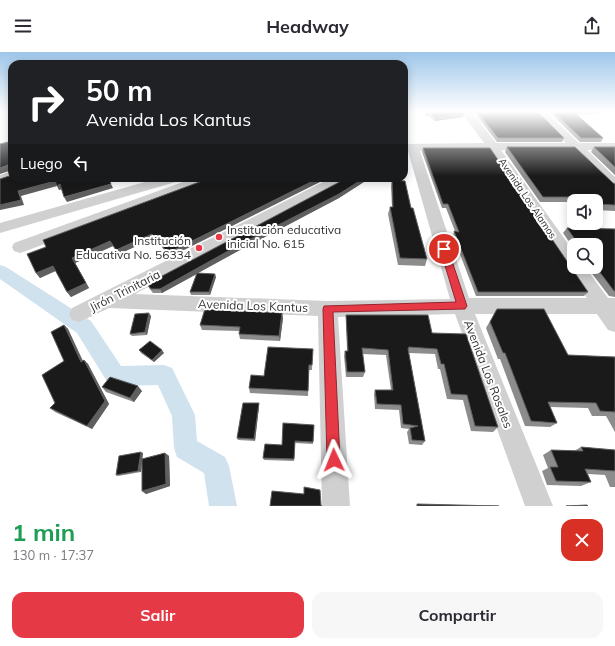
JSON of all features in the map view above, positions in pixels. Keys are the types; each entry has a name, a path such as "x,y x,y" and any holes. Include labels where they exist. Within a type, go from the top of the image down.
{"street":[{"name":"Avenida Los Alamos","path":"482,133 567,254"},
{"path":"562,133 615,184"},
{"path":"408,148 449,146 494,148 615,147"},
{"name":"Avenida Los Rosales","path":"408,148 462,306 539,506"},
{"path":"0,228 162,182"},
{"path":"20,247 195,182"},
{"name":"Jirón Trinitaria","path":"79,314 326,182"},
{"name":"Avenida Los Alamos","path":"582,274 609,306 615,324"},
{"name":"Avenida Los Kantus","path":"107,300 328,309 462,306 609,306"},
{"path":"328,309 336,506"}],"building":[{"path":"494,133 559,133 564,138 498,138"},
{"path":"576,133 598,133 603,138 581,138"},
{"path":"8,142 8,165 0,168 0,144"},
{"path":"507,147 575,147 615,184 615,205 603,204 603,194 567,194 567,197 543,197"},
{"path":"594,147 615,147 615,167"},
{"path":"423,148 490,148 567,261 567,274 576,274 588,292 478,292 454,231 459,232 448,204 443,204"},
{"path":"8,176 8,182 51,182 18,191 21,200 0,205 0,179"},
{"path":"55,182 110,182 111,184 64,197 60,184 57,186"},
{"path":"199,182 311,182 168,253 152,234 116,250 110,241 72,258 86,283 67,292 53,266 36,273 27,254 46,247 43,240"},
{"path":"339,182 358,182 339,194 239,245 160,289 151,289 147,284"},
{"path":"392,182 405,182 411,208 413,208 427,259 400,258 390,207 393,207"},
{"path":"615,229 615,291 601,274 603,274 603,238 574,238 568,230"},
{"path":"197,273 215,274 209,292 190,292"},
{"path":"205,309 282,313 279,336 239,334 240,327 200,325"},
{"path":"497,309 544,309 568,355 615,357 615,412 600,411 596,403 548,402 557,423 531,421 505,353 503,353 490,322"},
{"path":"149,313 145,332 130,334 135,314"},
{"path":"346,315 428,315 432,333 466,334 498,427 475,426 467,395 451,394 444,364 441,364 437,349 409,347 408,349 425,441 412,440 410,428 418,426 403,424 401,405 377,404 375,390 393,390 388,350 362,348 365,372 347,372 345,351 348,351"},
{"path":"64,325 81,362 84,360 105,401 87,426 50,408 55,403 42,375 64,361 51,332"},
{"path":"150,341 162,350 152,360 139,350"},
{"path":"268,347 313,349 312,365 309,365 308,391 249,388 251,375 264,376"},
{"path":"110,377 138,386 130,398 102,387"},
{"path":"243,403 259,403 254,439 237,438"},
{"path":"283,423 314,425 313,442 295,441 294,459 263,458 265,444 282,445"},
{"path":"581,447 615,450 615,471 585,469 591,482 556,481 550,467 558,467 551,450 583,451"},
{"path":"141,452 138,471 116,475 119,456"},
{"path":"165,453 166,484 142,491 142,459"},
{"path":"304,487 320,490 322,506 270,506 272,491 304,494"},
{"path":"417,504 499,506 417,506"},
{"path":"587,505 588,506 566,506"}],"waterway":[{"path":"0,271 84,327 116,376 164,375 183,415 186,448 216,466 223,506"}],"place":[{"name":"Institución educativa inicial No. 615","path":"219,237"},
{"name":"Institución Educativa No. 56334","path":"199,248"}],"route":[{"path":"334,460 328,309 462,306 444,249"}]}
